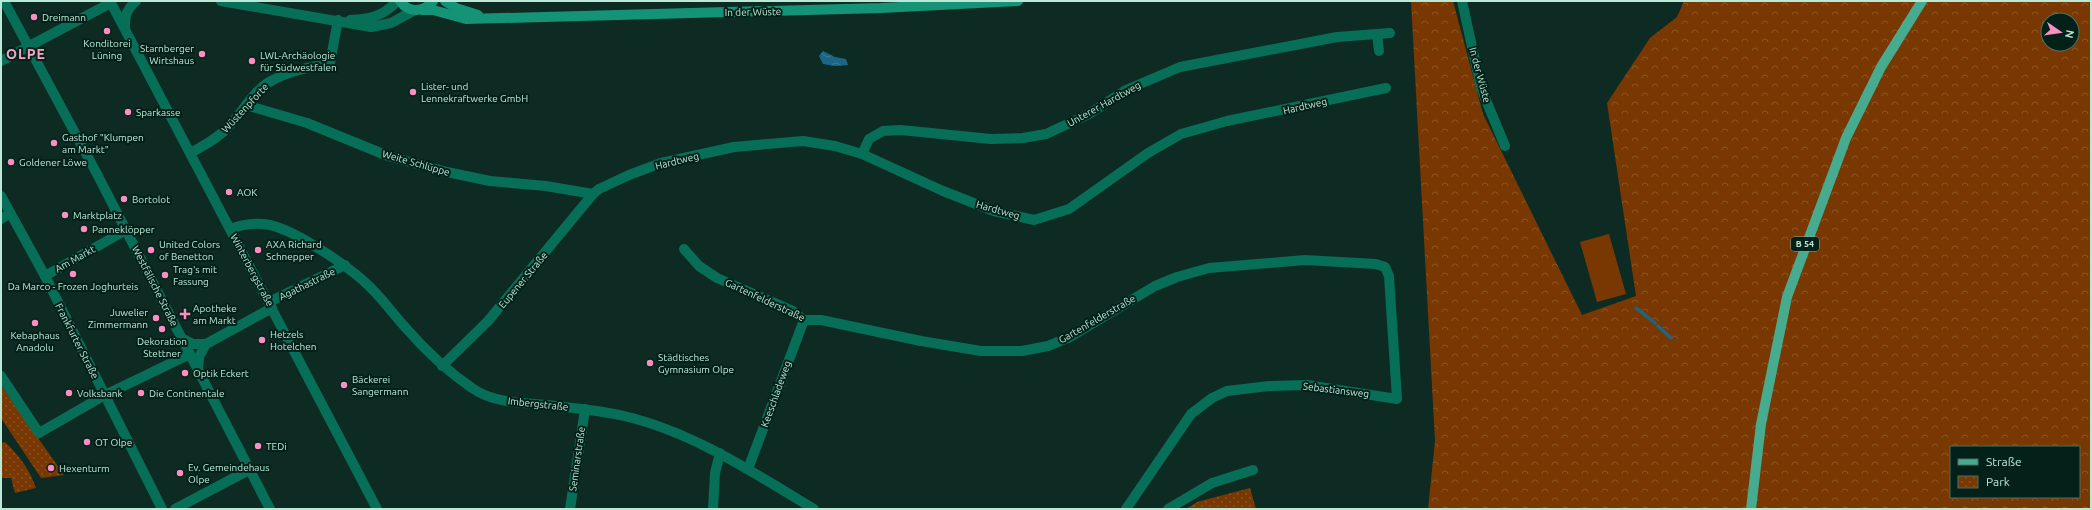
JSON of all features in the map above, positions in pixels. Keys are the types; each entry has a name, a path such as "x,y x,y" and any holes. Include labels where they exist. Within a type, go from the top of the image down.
{"main road":[{"path":"400,1 407,8 418,10 433,1"},
{"name":"In der Wüste","path":"445,1 456,8 488,17"},
{"name":"In der Wüste","path":"418,10 432,10 466,19 488,17 881,8 1018,1"},
{"name":"B 54","path":"1751,509 1761,424 1787,296 1846,138 1882,67 1922,1"}],"street":[{"name":"Westfälische Straße","path":"4,1 126,230 270,509"},
{"path":"126,30 125,15 136,1"},
{"path":"221,1 338,20 364,26 378,26 391,23 418,10"},
{"path":"338,20 374,18 385,12 397,1"},
{"name":"In der Wüste","path":"1462,1 1481,88 1505,146"},
{"path":"1,61 108,4"},
{"name":"Winterbergstraße","path":"108,4 126,30 377,509"},
{"name":"Wüstenpforte","path":"191,153 211,141 229,127 246,105 270,81 302,69 330,63 338,20"},
{"path":"1377,34 1379,51"},
{"name":"Unterer Hardtweg","path":"862,154 869,140 883,131 901,130 991,139 1023,138 1046,134 1089,114 1126,90 1180,67 1337,37 1390,34"},
{"name":"Hardtweg","path":"596,192 629,175 661,164 734,147 803,141 835,146 862,154 942,191 994,211 1034,220 1069,209 1148,153 1181,134 1227,121 1386,88"},
{"name":"Weite Schlüppe","path":"246,105 307,123 388,156 447,172 490,181 596,192"},
{"name":"Eupener Straße","path":"442,366 488,321 596,192"},
{"name":"Frankfurter Straße","path":"1,196 5,217 45,276 162,509"},
{"name":"Imbergstraße","path":"230,229 242,225 270,225 284,230 345,265 372,288 406,329 442,366 474,390 504,401 585,409 624,416 654,425 720,454 814,509"},
{"name":"Am Markt","path":"45,276 126,230"},
{"name":"Gartenfelderstraße","path":"684,249 699,266 717,278 793,311 804,320 821,320 921,341 981,351 1022,351 1048,346 1070,337 1155,286 1177,277 1209,268 1305,260 1376,264 1385,267"},
{"name":"Agathastraße","path":"206,344 271,305 345,265"},
{"name":"Sebastiansweg","path":"1126,509 1191,414 1212,398 1227,391 1269,386 1307,385 1397,399 1389,276 1385,267"},
{"name":"Keeschladeweg","path":"748,469 804,320"},
{"path":"181,338 193,344 206,344 199,357 198,370"},
{"path":"1,376 39,433 105,395 190,354"},
{"name":"Seminarstraße","path":"570,509 585,409"},
{"path":"713,509 715,473 720,454"},
{"path":"175,509 249,470"},
{"path":"1168,509 1212,484 1253,470"}],"green space":[{"path":"1411,1 1453,1 1483,114 1582,315 1636,296 1607,103 1650,38 1677,17 1684,1 2091,1 2091,509 1428,509 1435,441"},
{"path":"1609,234 1626,294 1597,302 1580,242"},
{"path":"1,385 64,475 41,478 1,418"},
{"path":"5,442 24,463 36,488 15,493 11,478 1,478 1,443"},
{"path":"1250,488 1256,509 1186,509 1197,502"}],"water":[{"path":"823,51 835,57 846,59 848,65 835,66 823,64 819,56"}],"waterway":[{"path":"1636,308 1655,323"},
{"path":"1658,326 1671,338"}],"place":[{"name":"Dreimann","path":"34,17"},
{"name":"Konditorei Lüning","path":"107,31"},
{"name":"Starnberger Wirtshaus","path":"202,54"},
{"name":"LWL-Archäologie für Südwestfalen","path":"252,61"},
{"name":"Lister- und Lennekraftwerke GmbH","path":"413,92"},
{"name":"Sparkasse","path":"128,112"},
{"name":"Gasthof \"Klumpen am Markt\"","path":"54,143"},
{"name":"Goldener Löwe","path":"11,162"},
{"name":"AOK","path":"229,192"},
{"name":"Bortolot","path":"124,199"},
{"name":"Marktplatz","path":"65,215"},
{"name":"Panneklöpper","path":"84,229"},
{"name":"United Colors of Benetton","path":"151,250"},
{"name":"AXA Richard Schnepper","path":"258,250"},
{"name":"Da Marco - Frozen Joghurteis","path":"73,274"},
{"name":"Trag's mit Fassung","path":"165,275"},
{"name":"Apotheke am Markt","path":"185,314"},
{"name":"Juwelier Zimmermann","path":"156,318"},
{"name":"Kebaphaus Anadolu","path":"35,323"},
{"name":"Dekoration Stettner","path":"162,329"},
{"name":"Hetzels Hotelchen","path":"262,340"},
{"name":"Städtisches Gymnasium Olpe","path":"650,363"},
{"name":"Optik Eckert","path":"185,373"},
{"name":"Bäckerei Sangermann","path":"344,385"},
{"name":"Volksbank","path":"69,393"},
{"name":"Die Continentale","path":"141,393"},
{"name":"OT Olpe","path":"87,442"},
{"name":"TEDi","path":"258,446"},
{"name":"Hexenturm","path":"51,468"},
{"name":"Ev. Gemeindehaus Olpe","path":"180,473"}],"district":[{"name":"OLPE","path":"26,54"}]}
